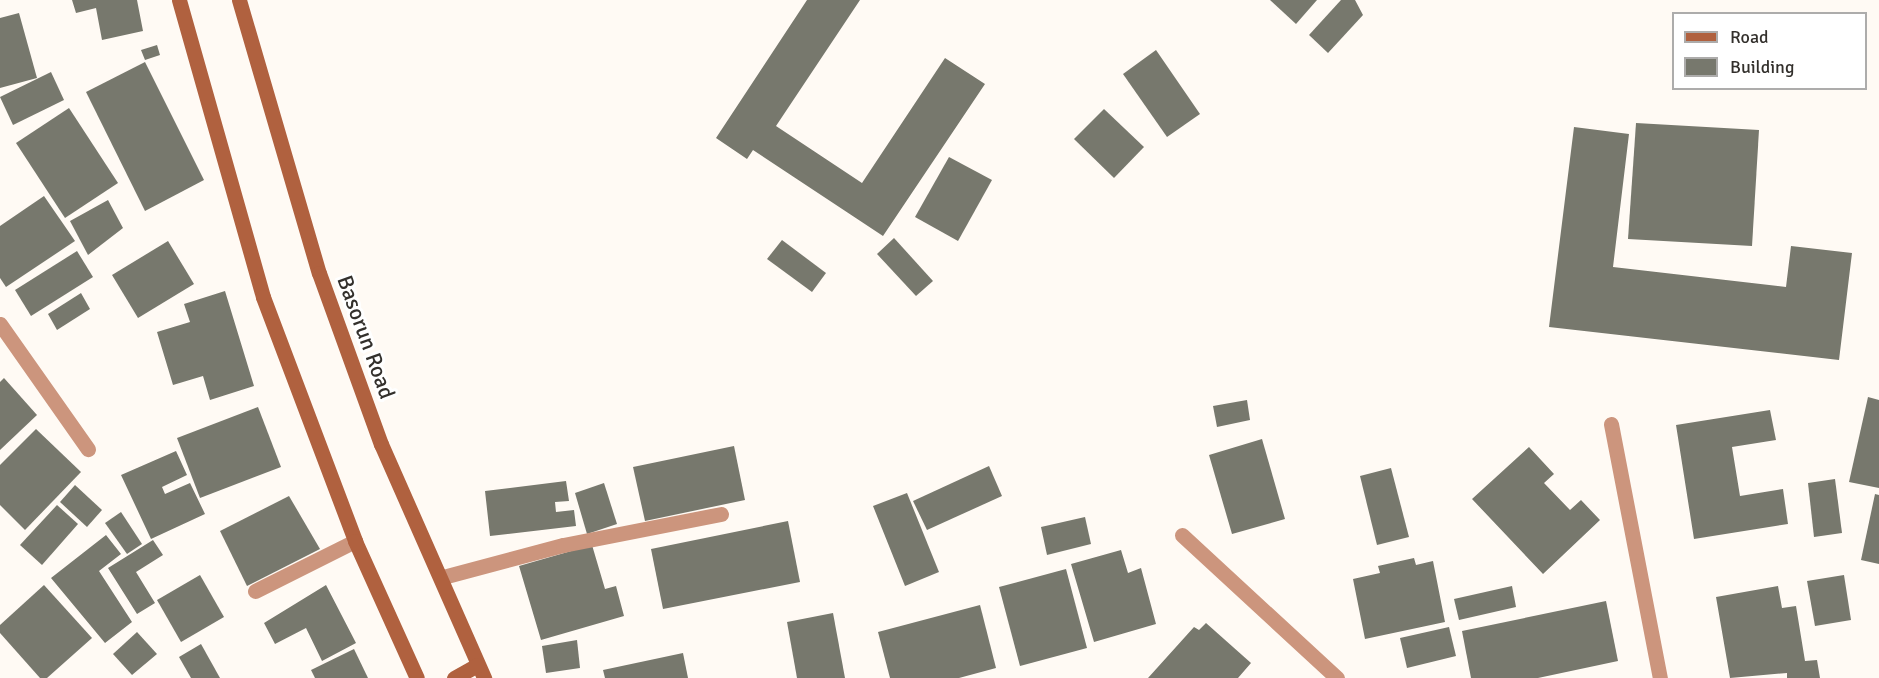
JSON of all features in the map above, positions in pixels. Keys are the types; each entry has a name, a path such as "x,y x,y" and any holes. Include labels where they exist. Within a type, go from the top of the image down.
{"main road":[{"path":"179,0 263,297 355,541 417,678"},
{"name":"Basorun Road","path":"239,0 319,273 381,444 443,577 481,672"},
{"path":"454,678 481,672"}],"street":[{"path":"0,324 88,449"},
{"path":"1611,424 1660,678"},
{"path":"443,577 563,545 721,514"},
{"path":"1182,535 1337,678"},
{"path":"255,591 355,541"}],"building":[{"path":"72,0 137,0 143,31 102,40 96,8 76,13"},
{"path":"807,0 860,0 776,126 862,183 945,58 985,84 883,236 753,150 747,159 716,138"},
{"path":"1270,0 1317,0 1296,24"},
{"path":"1341,0 1355,0 1363,15 1328,53 1309,35"},
{"path":"19,13 37,78 0,88 0,18"},
{"path":"157,45 160,55 145,60 141,50"},
{"path":"1156,50 1200,114 1167,137 1123,74"},
{"path":"145,62 204,180 145,211 86,92"},
{"path":"51,72 64,100 13,125 0,97"},
{"path":"69,108 118,183 65,218 16,143"},
{"path":"1104,109 1144,147 1114,178 1074,139"},
{"path":"1636,123 1759,130 1752,246 1628,239"},
{"path":"1574,127 1629,134 1613,267 1786,287 1791,246 1852,253 1839,360 1549,327"},
{"path":"949,157 992,180 958,241 915,217"},
{"path":"44,196 75,241 6,287 0,278 0,226"},
{"path":"108,200 123,228 88,255 70,221"},
{"path":"894,238 933,281 916,296 877,254"},
{"path":"782,240 826,273 812,292 767,259"},
{"path":"168,241 194,284 138,318 112,275"},
{"path":"77,251 93,277 31,316 15,290"},
{"path":"225,291 254,386 210,400 203,376 173,385 157,332 190,322 184,304"},
{"path":"81,293 90,309 57,330 48,314"},
{"path":"4,378 37,415 0,450 0,382"},
{"path":"1868,397 1879,400 1879,488 1849,482"},
{"path":"1247,400 1250,420 1217,427 1213,406"},
{"path":"258,407 281,467 200,498 177,438"},
{"path":"1770,410 1776,440 1732,447 1740,496 1783,489 1788,524 1694,539 1676,425"},
{"path":"36,429 81,472 25,530 0,505 0,465"},
{"path":"1262,439 1285,519 1232,534 1209,455"},
{"path":"734,446 745,500 645,521 633,467"},
{"path":"1529,447 1554,474 1544,483 1570,510 1581,500 1600,520 1543,574 1472,499"},
{"path":"176,451 187,475 162,487 165,494 190,483 205,514 151,539 121,475"},
{"path":"989,466 1002,496 927,530 913,501"},
{"path":"1391,468 1409,537 1377,545 1360,476"},
{"path":"1835,479 1842,533 1814,537 1808,483"},
{"path":"566,481 569,501 555,502 556,512 574,510 576,526 490,536 485,491"},
{"path":"604,483 617,524 587,534 575,493"},
{"path":"75,485 102,510 87,527 60,502"},
{"path":"907,493 939,572 905,586 873,506"},
{"path":"1875,494 1879,495 1879,564 1861,560"},
{"path":"289,496 320,549 247,586 220,531"},
{"path":"57,505 78,524 42,565 20,545"},
{"path":"121,512 142,544 127,554 105,523"},
{"path":"1085,517 1091,544 1047,555 1041,527"},
{"path":"788,521 800,582 663,609 651,549"},
{"path":"106,535 121,554 99,571 132,622 105,643 51,578"},
{"path":"153,540 163,555 136,572 155,603 137,614 108,568"},
{"path":"592,545 605,589 616,586 624,616 541,640 519,566"},
{"path":"1121,550 1128,573 1141,568 1156,624 1094,642 1071,564"},
{"path":"1414,558 1416,565 1433,561 1445,622 1365,639 1353,579 1380,573 1378,566"},
{"path":"1066,569 1087,648 1020,666 999,587"},
{"path":"200,575 224,617 181,642 157,600"},
{"path":"1844,575 1851,620 1815,626 1807,581"},
{"path":"44,585 92,638 47,678 40,678 0,633 0,625"},
{"path":"326,585 356,643 322,661 306,628 275,644 264,623"},
{"path":"1512,586 1516,607 1459,620 1454,599"},
{"path":"1778,586 1782,608 1796,606 1805,661 1817,660 1820,678 1787,678 1787,673 1730,678 1716,597"},
{"path":"1606,601 1618,661 1538,678 1471,678 1462,631"},
{"path":"980,605 996,668 959,678 890,678 878,632"},
{"path":"833,613 845,678 797,678 787,622"},
{"path":"1206,623 1251,663 1238,678 1148,678 1194,627 1199,630"},
{"path":"1449,627 1456,656 1407,668 1400,638"},
{"path":"137,632 157,654 132,675 113,654"},
{"path":"577,640 580,668 546,673 542,646"},
{"path":"201,644 220,678 191,678 179,657"},
{"path":"354,649 368,678 315,678 311,670"},
{"path":"683,653 688,678 605,678 603,670"}]}
